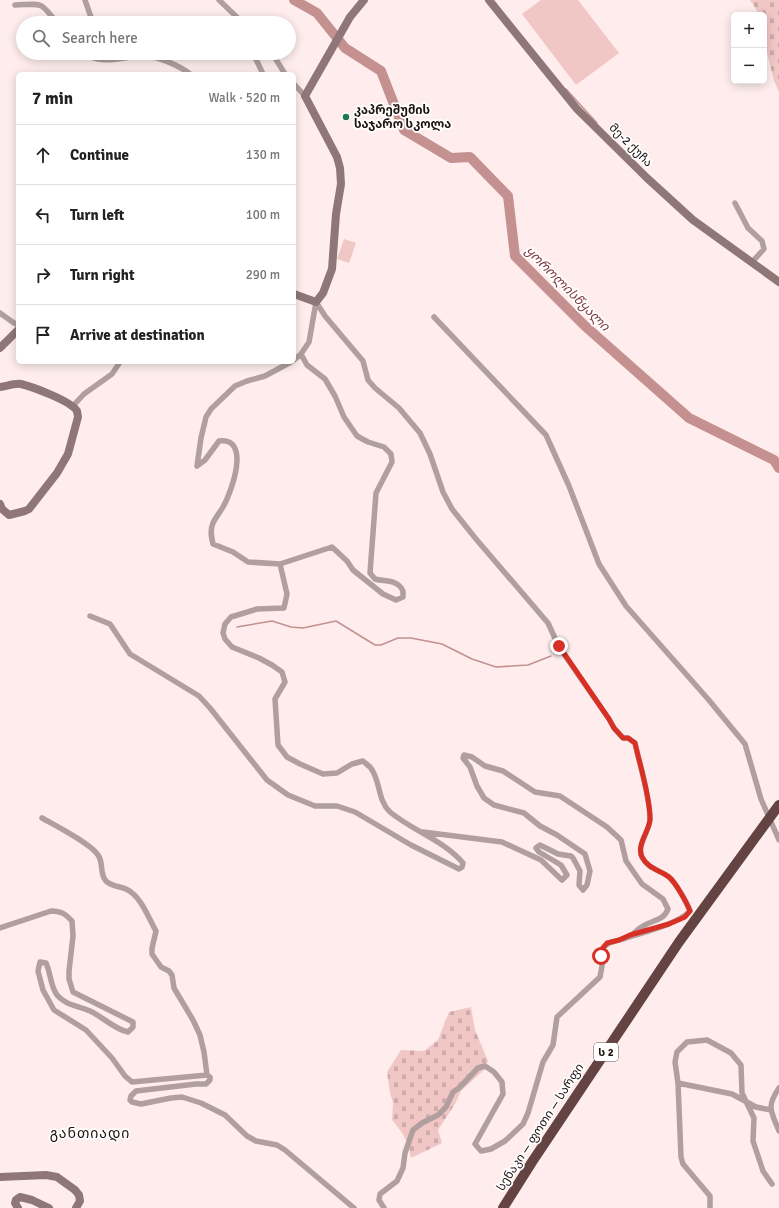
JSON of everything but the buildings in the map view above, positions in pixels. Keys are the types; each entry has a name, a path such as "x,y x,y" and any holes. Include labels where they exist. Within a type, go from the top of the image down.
{"highway":[{"name":"სენაკი — ფოთი — სარფი","path":"503,1208 679,942 779,805"}],"street":[{"path":"84,0 90,16"},
{"path":"219,0 236,16"},
{"path":"306,96 350,18 364,0"},
{"name":"მე-2 ქუჩა","path":"489,0 577,109 647,178 693,220 779,282"},
{"path":"15,5 39,4 45,7 52,16"},
{"path":"161,60 186,72"},
{"path":"256,60 262,72"},
{"path":"276,60 284,72"},
{"path":"296,86 306,96 337,158 340,168 341,184 336,214 332,269 323,293 316,302 307,348 296,358"},
{"path":"735,204 748,228 762,241 764,249 752,262"},
{"path":"296,295 316,302 325,316 363,361 368,380 375,388 399,408 420,433 430,454 443,492 452,509 548,623 559,646 614,728 623,738 628,738 635,743 647,798 650,821 645,832 640,851 643,859 653,869 669,878 687,903 690,911 685,917 669,924 607,943 602,949 602,966 600,977 557,1017 552,1044 542,1062 528,1112 523,1124 505,1141 491,1149 482,1151 475,1144 503,1094 502,1082 494,1072 485,1066 478,1068 454,1092 446,1107 438,1115 422,1123 413,1130 405,1153 403,1168 397,1181 380,1194 380,1200 384,1208"},
{"path":"0,313 16,324"},
{"path":"434,317 546,435 569,486 599,564 626,606 708,698 745,744 761,799 779,840"},
{"path":"0,348 16,332"},
{"path":"287,364 265,376 235,386 211,409 206,417 197,466 205,460 219,441 224,440 230,442 236,448 237,457 232,485 224,506 213,523 211,535 213,544 233,552 248,562 280,564 332,547 347,561 353,570 383,594 396,600 403,597 403,591 398,584 375,579 370,573 376,493 392,462 392,454 384,447 368,442 357,436 344,417 335,396 325,379 307,366 302,354"},
{"path":"72,407 84,394 112,374 119,364"},
{"path":"0,388 21,384 66,402 77,412 78,417 68,454 57,473 29,509 9,515 2,509 0,504"},
{"path":"90,616 110,624 130,654 199,696 267,780 288,795 315,806 337,806 355,812 411,845 459,869 462,867 463,863 457,857 389,811 380,796 375,777 370,767 363,761 352,764 337,772 323,774 300,764 287,756 278,745 275,699 285,682 282,672 259,658 232,647 225,639 223,633 225,624 231,617 256,609 284,608 287,594 280,564"},
{"path":"421,832 432,832 502,842 541,860 562,880 567,875 560,865 539,852 536,848 540,845 558,854 571,856 576,861 579,868 579,886 583,890 587,885 590,871 584,854 557,835 540,826 524,813 494,805 484,798 477,786 470,767 462,758 464,755 468,756 486,766 503,772 535,792 560,796 618,836 623,843 624,858 631,869 645,888 663,899 666,903 668,909 661,918 643,925 630,935"},
{"path":"42,818 92,848 100,857 102,874 106,880 110,884 126,889 134,895 156,931 152,954 161,967 169,971 172,975 174,988 200,1035 207,1075 210,1077 210,1080 206,1084 142,1090 133,1093 130,1100 140,1104 182,1097 215,1109 225,1115 246,1136 256,1141 277,1145 285,1150 354,1208"},
{"path":"0,928 51,911 59,911 67,915 72,921 73,936 68,971 73,992 133,1022 132,1027 128,1032 121,1031 90,1011 68,1003 59,997 51,984 49,969 46,963 40,962 38,971 43,990 54,1010 86,1030 112,1058 125,1076 132,1082 207,1075"},
{"path":"710,1208 710,1196 683,1164 681,1157 678,1083 674,1062 677,1052 687,1042 707,1040 731,1053 741,1065 742,1093 754,1118 753,1141 762,1171 772,1184"},
{"path":"678,1083 732,1094 756,1107 771,1110"},
{"path":"779,1088 772,1099 771,1110 779,1131"},
{"path":"0,1177 46,1175 57,1177 75,1190 79,1195 80,1201 76,1208"},
{"path":"18,1208 15,1203 20,1197 32,1200 49,1208"}],"green space":[{"path":"541,0 578,0 619,53 576,85 522,14"},
{"path":"750,0 779,0 779,92 774,81 767,52 767,12 757,12"},
{"path":"344,239 356,243 349,263 337,259"},
{"path":"471,1007 475,1030 488,1061 485,1069 461,1091 455,1104 438,1130 442,1143 411,1158 404,1137 392,1120 393,1103 387,1072 401,1050 424,1051 438,1040 449,1012"}],"waterway":[{"name":"ყოროლისწყალი","path":"294,0 317,13 345,48 381,71 404,130 451,158 470,157 508,196 515,256 585,326 689,418 774,460 779,468"},
{"path":"566,89 597,123"},
{"path":"237,627 272,621 291,627 303,628 336,621 375,645 381,645 398,638 411,638 442,644 472,659 496,667 528,665 551,656"}],"place":[{"name":"კაპრეშუმის საჯარო სკოლა","path":"346,117"}],"district":[{"name":"განთიადი","path":"90,1133"}],"route":[{"path":"559,646 614,728 623,738 628,738 635,743 647,798 650,821 645,832 640,851 643,859 653,869 669,878 687,903 690,911 685,917 669,924 607,943 602,949 601,956"}]}
